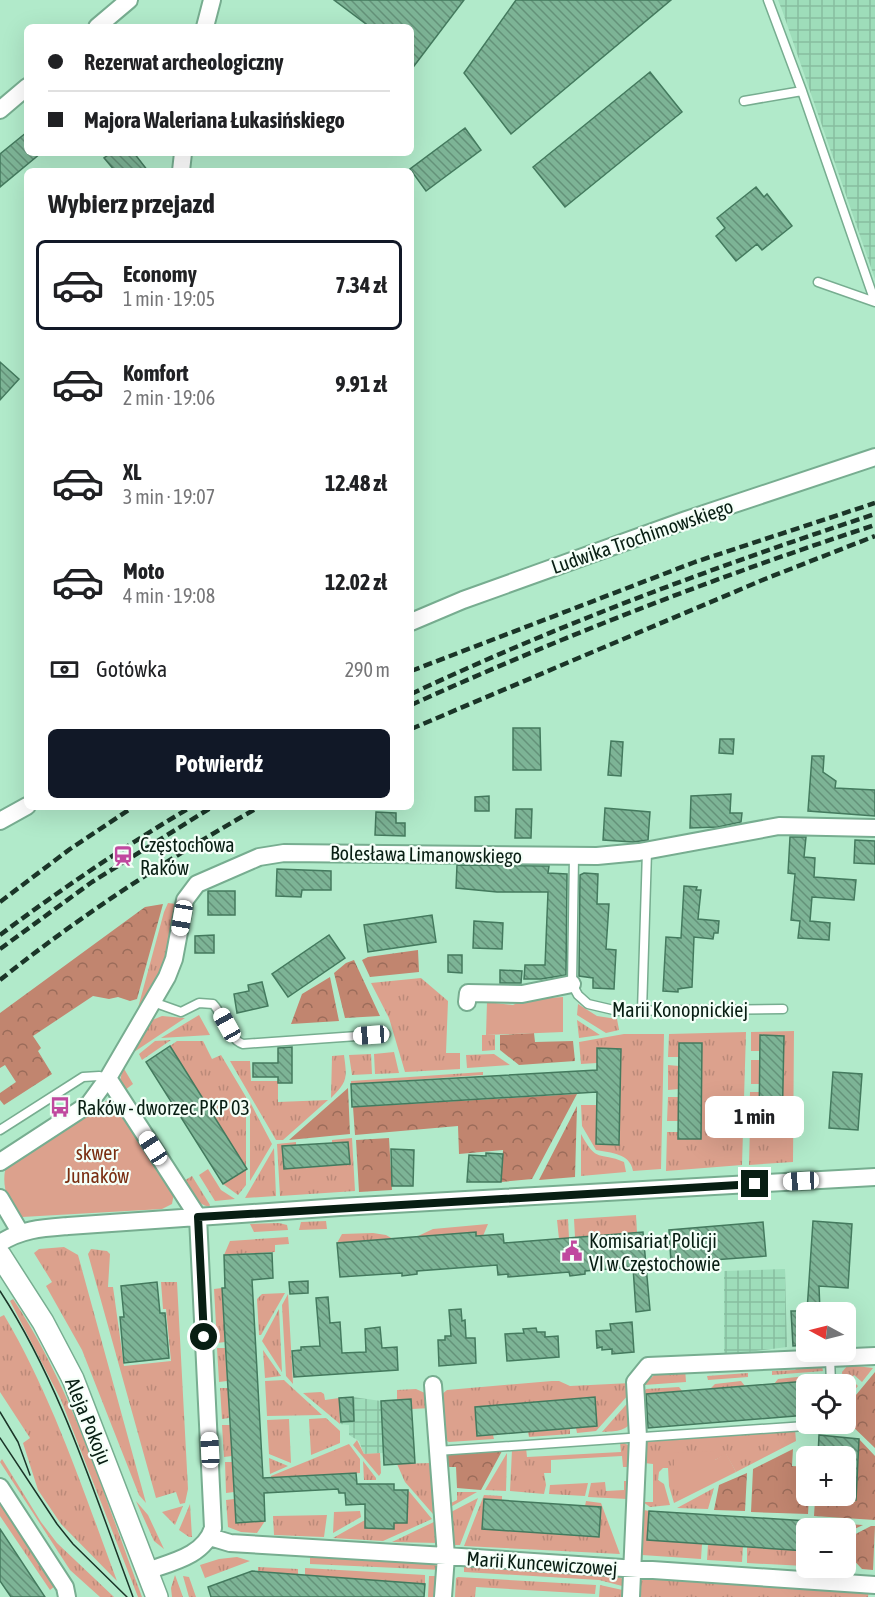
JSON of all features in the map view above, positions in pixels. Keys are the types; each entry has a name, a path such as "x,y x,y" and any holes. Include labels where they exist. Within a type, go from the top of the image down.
{"street":[{"path":"101,24 129,0"},
{"path":"206,24 212,0"},
{"path":"0,110 24,90"},
{"name":"Ludwika Trochimowskiego","path":"414,621 463,600 686,520 875,457"},
{"path":"0,821 24,808"},
{"name":"Bolesława Limanowskiego","path":"108,1078 167,976 174,959 185,900 191,891 197,884 259,857 284,853 597,856 647,851 779,826 875,828"},
{"path":"467,1002 468,993 522,994 572,984"},
{"path":"0,1162 89,1104 108,1078 198,1217 214,1518 210,1538 197,1551 147,1571"},
{"path":"0,1243 33,1228 875,1177"},
{"path":"0,1198 20,1232"},
{"name":"Aleja Pokoju","path":"0,1255 24,1292 73,1379 157,1597"},
{"path":"856,1357 875,1356"},
{"path":"631,1597 638,1437 635,1382 648,1366 796,1359"},
{"path":"432,1385 446,1556 443,1597"},
{"path":"0,1487 65,1587 67,1597"},
{"name":"Marii Kuncewiczowej","path":"210,1538 230,1543 875,1585"}],"lane":[{"path":"768,0 875,302"},
{"path":"744,101 802,91"},
{"path":"818,282 875,302"},
{"path":"642,1011 647,851"},
{"path":"572,984 574,856"},
{"name":"Marii Konopnickiej","path":"572,984 578,995 588,1004 618,1011 783,1009"},
{"path":"153,1002 181,1012 199,1003 213,1004 236,1041 243,1044 386,1034"},
{"path":"0,1130 83,1077 108,1078"},
{"path":"437,1451 796,1427"}],"shaded area":[{"path":"778,0 875,0 875,279 782,10"},
{"path":"785,1269 787,1347 724,1355 724,1271"},
{"path":"353,1397 381,1401 411,1399 415,1463 384,1465 383,1453 364,1454 359,1441 349,1435 349,1425 340,1424 339,1398"}],"green space":[{"path":"168,903 176,904 179,915 162,971 138,1008 164,912"},
{"path":"163,904 137,999 130,1001 118,997 109,999 93,996 33,1036 41,1048 38,1051 52,1074 4,1105 0,1100 0,1093 16,1082 5,1065 0,1068 0,1013 145,907"},
{"path":"418,950 419,972 370,977 362,960 368,957"},
{"path":"354,960 380,1016 345,1018 334,973 346,963"},
{"path":"330,977 339,1021 291,1024 302,994"},
{"path":"421,978 448,1001 446,1053 460,1053 460,1069 405,1072 389,1018 371,983"},
{"path":"563,997 563,1032 486,1035 487,1002 513,1005 523,1000"},
{"path":"578,1004 597,1016 617,1019 619,1030 606,1033 577,1015"},
{"path":"199,1015 210,1035 161,1038"},
{"path":"162,1016 185,1018 131,1054 150,1021"},
{"path":"577,1020 600,1035 579,1038"},
{"path":"794,1031 793,1162 749,1165 750,1124 759,1124 759,1131 782,1131 784,1036 761,1035 760,1051 751,1051 751,1032"},
{"path":"746,1032 742,1165 666,1171 667,1132 678,1132 678,1139 701,1139 702,1044 680,1043 679,1057 668,1057 669,1034"},
{"path":"534,1033 535,1042 573,1041 575,1061 519,1065 500,1050 500,1035"},
{"path":"624,1034 664,1034 661,1169 633,1171 624,1157 596,1150 582,1126 581,1105 597,1105 596,1144 619,1145 621,1049 598,1049 597,1063 581,1064 579,1042"},
{"path":"482,1035 495,1035 495,1050 482,1051"},
{"path":"171,1040 142,1060 139,1054 155,1041"},
{"path":"177,1041 203,1041 212,1059 221,1055 246,1097 246,1185 238,1195 223,1184 170,1046"},
{"path":"394,1052 399,1073 375,1074 374,1054"},
{"path":"371,1054 372,1074 352,1075 349,1055"},
{"path":"494,1054 510,1065 467,1068 466,1055"},
{"path":"344,1055 345,1079 331,1098 332,1056"},
{"path":"751,1060 760,1060 760,1084 751,1084"},
{"path":"230,1061 250,1061 251,1081 278,1081 278,1102 328,1100 283,1140 276,1140"},
{"path":"668,1065 679,1066 679,1089 668,1090"},
{"path":"123,1067 133,1084 125,1090 120,1081"},
{"path":"483,1072 483,1075 351,1084 351,1081"},
{"path":"348,1088 350,1134 289,1140"},
{"path":"750,1092 760,1092 759,1116 749,1116"},
{"path":"577,1094 532,1179 501,1182 503,1150 459,1154 458,1126 355,1135 353,1107"},
{"path":"668,1097 678,1097 678,1121 667,1121"},
{"name":"skwer Junaków","path":"108,1100 117,1103 174,1193 172,1204 162,1209 22,1217 16,1212 8,1198 4,1183 8,1161"},
{"path":"250,1102 272,1144 250,1181"},
{"path":"577,1106 575,1177 539,1180"},
{"path":"581,1134 595,1153 624,1162 626,1172 581,1176"},
{"path":"352,1138 355,1191 280,1196 277,1144 296,1142 296,1145 282,1146 284,1169 349,1164 348,1142 332,1143 332,1140"},
{"path":"389,1138 392,1190 359,1192 356,1140"},
{"path":"274,1148 276,1196 245,1198"},
{"path":"208,1169 221,1190 235,1199 215,1201 199,1175"},
{"path":"192,1176 210,1205 209,1207 196,1200 182,1182"},
{"path":"636,1215 637,1233 575,1237 574,1219"},
{"path":"568,1219 569,1238 559,1239 557,1220"},
{"path":"326,1221 327,1229 299,1230 301,1222"},
{"path":"250,1224 287,1225 288,1230 254,1232"},
{"path":"488,1224 483,1236 485,1266 478,1266 416,1237 433,1229"},
{"path":"342,1234 386,1235 393,1239 337,1243"},
{"path":"288,1237 289,1244 275,1245 275,1252 224,1255 230,1241"},
{"path":"64,1247 78,1255 146,1503 139,1495 82,1350 46,1286 52,1282 34,1253 39,1249"},
{"path":"91,1249 107,1251 110,1254 108,1287 113,1287 124,1366 171,1361 161,1282 177,1282 188,1489 185,1503 180,1504 176,1492 156,1498 88,1254"},
{"path":"222,1288 225,1342 217,1343 214,1289"},
{"path":"285,1293 259,1335 257,1299 262,1294"},
{"path":"288,1294 293,1384 286,1376 282,1305"},
{"path":"13,1299 53,1369 70,1406 142,1597 138,1597 61,1400 10,1301"},
{"path":"279,1309 282,1372 262,1341"},
{"path":"4,1315 38,1379 117,1581 61,1524 38,1490 23,1443 30,1438 0,1392 0,1317"},
{"path":"217,1348 225,1348 227,1381 219,1382"},
{"path":"263,1350 281,1376 265,1378"},
{"path":"800,1365 822,1366 823,1371 772,1375 772,1371 795,1370"},
{"path":"848,1365 873,1368 862,1382 856,1374 842,1374"},
{"path":"685,1368 686,1382 644,1385 658,1371"},
{"path":"875,1372 875,1448 856,1430 856,1395"},
{"path":"748,1373 748,1377 708,1380 707,1376"},
{"path":"796,1377 796,1382 774,1384 778,1379"},
{"path":"284,1380 322,1415 267,1416 265,1381"},
{"path":"559,1381 570,1386 631,1383 630,1393 596,1431 577,1433 576,1428 597,1426 594,1397 475,1407 494,1439 449,1442 445,1440 441,1395 447,1390"},
{"path":"741,1381 745,1386 710,1389 715,1384"},
{"path":"679,1387 682,1391 643,1394 646,1389"},
{"path":"220,1388 228,1388 229,1418 222,1419"},
{"path":"416,1389 427,1394 431,1408 412,1409 411,1399 397,1400 397,1390"},
{"path":"321,1392 325,1400 339,1398 340,1424 303,1393"},
{"path":"632,1398 633,1421 630,1425 616,1431 602,1432"},
{"path":"326,1418 340,1431 340,1443 311,1455 309,1419"},
{"path":"289,1419 291,1463 269,1454 267,1420"},
{"path":"222,1425 230,1425 232,1456 224,1457"},
{"path":"570,1429 570,1434 529,1437 528,1432"},
{"path":"795,1429 796,1441 736,1472 726,1454 715,1460 715,1451 674,1488 704,1488 674,1503 669,1486 668,1468 663,1468 659,1472 658,1480 664,1484 670,1505 650,1507 643,1502 653,1502 653,1464 644,1463 645,1443"},
{"path":"859,1439 875,1456 875,1520 814,1516 815,1506 856,1506"},
{"path":"357,1440 364,1454 380,1453 381,1473 379,1476 353,1445"},
{"path":"620,1441 630,1446 631,1467 623,1467 622,1456 551,1460 551,1473 544,1473 546,1485 544,1494 510,1491 512,1450 526,1448 527,1457 621,1452"},
{"path":"349,1444 360,1459 360,1473 271,1478 271,1476"},
{"path":"793,1449 792,1466 796,1466 796,1506 808,1506 808,1514 751,1512 753,1469"},
{"path":"502,1451 481,1490 457,1488 456,1467 444,1467 443,1454"},
{"path":"715,1451 715,1460 726,1453 736,1472 704,1488 674,1488 674,1453"},
{"path":"507,1453 506,1491 485,1490"},
{"path":"269,1458 288,1466 270,1474"},
{"path":"2,1459 41,1522 57,1543 114,1597 100,1597 70,1570 0,1462"},
{"path":"363,1461 376,1478 376,1480 364,1480"},
{"path":"225,1462 232,1462 234,1492 226,1493"},
{"path":"431,1463 433,1514 405,1482 397,1464"},
{"path":"747,1473 745,1511 714,1510 719,1485"},
{"path":"624,1481 627,1481 627,1499 588,1497 591,1483 605,1482 606,1491 624,1490"},
{"path":"588,1483 585,1496 549,1494 550,1485"},
{"path":"714,1488 708,1509 677,1508"},
{"path":"408,1490 432,1519 383,1541 333,1538 365,1520 365,1528 393,1529 394,1523 407,1523"},
{"path":"457,1492 477,1492 445,1510 445,1506 457,1500"},
{"path":"484,1495 502,1496 502,1501 484,1500 482,1529 585,1506 586,1501 601,1503 620,1554 464,1546"},
{"path":"478,1498 460,1545 454,1545 451,1512"},
{"path":"234,1499 236,1523 265,1521 257,1533 241,1532 228,1527 226,1500"},
{"path":"136,1501 148,1515 164,1549 154,1541"},
{"path":"0,1503 55,1586 50,1590 0,1516"},
{"path":"190,1504 192,1537 179,1530"},
{"path":"183,1506 175,1525 162,1512"},
{"path":"644,1510 649,1511 647,1540 702,1544 701,1559 642,1555"},
{"path":"360,1511 361,1517 333,1533 334,1512"},
{"path":"327,1515 324,1537 274,1535 273,1516"},
{"path":"438,1520 439,1543 392,1542"},
{"path":"875,1526 873,1570 862,1569 856,1563 856,1534"},
{"path":"708,1544 743,1546 742,1562 707,1560"},
{"path":"747,1547 796,1550 796,1566 747,1563"},
{"path":"310,1553 442,1562 442,1570 310,1564"},
{"path":"237,1557 250,1561 205,1578 200,1565 219,1559"},
{"path":"464,1565 612,1574 623,1579 626,1587 599,1580 464,1572"},
{"path":"258,1567 298,1569 298,1575 258,1572"},
{"path":"305,1568 425,1575 425,1584 305,1576"},
{"path":"175,1575 183,1597 172,1597 171,1588"},
{"path":"183,1576 189,1577 196,1597 189,1597"},
{"path":"429,1576 438,1576 436,1597 428,1597"},
{"path":"639,1577 869,1590 868,1597 638,1597"},
{"path":"456,1578 596,1585 595,1594 476,1587 475,1597 455,1597"},
{"path":"600,1585 627,1591 626,1597 599,1597"}],"building":[{"path":"334,0 464,0 414,66 414,24 366,24"},
{"path":"516,0 671,0 511,134 464,73"},
{"path":"650,72 682,112 565,207 533,167"},
{"path":"465,128 481,150 426,191 414,174 414,168 411,168"},
{"path":"24,134 24,156 37,156 0,187 0,154"},
{"path":"107,156 136,156 146,168 112,168 104,158"},
{"path":"756,187 764,197 767,194 792,226 762,250 757,244 736,261 716,236 725,228 717,218"},
{"path":"0,362 19,379 0,400"},
{"path":"513,728 540,728 541,770 513,770"},
{"path":"720,739 734,739 733,754 719,753"},
{"path":"611,741 623,742 621,776 608,775"},
{"path":"812,756 824,756 823,772 836,781 835,788 875,790 875,816 808,811"},
{"path":"731,794 730,813 742,813 741,822 718,827 690,828 691,796"},
{"path":"489,796 489,811 475,811 475,797"},
{"path":"605,808 650,812 648,840 633,842 603,840"},
{"path":"516,809 532,809 531,838 515,838"},
{"path":"376,812 396,813 396,823 405,823 405,836 375,835"},
{"path":"790,837 806,837 804,857 815,858 814,877 856,880 854,900 812,897 810,921 830,923 829,940 798,938 800,921 791,920 795,874 788,873"},
{"path":"855,840 875,841 875,864 854,863"},
{"path":"457,865 549,866 548,873 567,874 566,975 524,979 525,965 545,965 548,892 497,892 456,888"},
{"path":"277,869 331,871 331,890 302,890 301,897 276,896"},
{"path":"598,874 597,904 609,904 606,949 616,950 614,989 593,988 593,978 579,976 580,875"},
{"path":"684,886 697,887 696,890 701,890 698,919 719,921 718,933 714,933 713,939 694,937 692,987 678,989 678,992 663,991 666,937 681,938"},
{"path":"208,891 235,891 235,915 208,915"},
{"path":"432,915 436,942 368,952 364,925"},
{"path":"474,921 503,923 502,949 473,948"},
{"path":"214,935 214,953 195,953 195,936"},
{"path":"329,935 345,958 288,997 272,974"},
{"path":"448,955 462,955 462,973 448,972"},
{"path":"500,970 522,971 521,983 500,983"},
{"path":"262,982 268,1006 237,1013 234,994 249,991 248,985"},
{"path":"760,1035 784,1036 782,1132 759,1131"},
{"path":"679,1043 702,1043 701,1139 678,1139"},
{"path":"170,1046 247,1169 223,1184 146,1062"},
{"path":"292,1047 292,1083 278,1083 278,1077 253,1077 253,1063 278,1063 278,1048"},
{"path":"597,1048 621,1049 619,1145 596,1144 597,1092 352,1107 351,1084 597,1070"},
{"path":"833,1072 862,1074 858,1130 829,1128"},
{"path":"348,1142 350,1164 284,1169 282,1146"},
{"path":"391,1149 414,1150 413,1186 392,1186"},
{"path":"486,1153 503,1154 501,1182 467,1182 469,1155 486,1156"},
{"path":"813,1221 852,1224 848,1288 819,1286 820,1302 808,1302"},
{"path":"763,1222 766,1256 671,1263 669,1230"},
{"path":"476,1232 476,1236 503,1234 504,1243 643,1232 650,1310 636,1312 633,1267 585,1271 585,1274 570,1276 569,1272 508,1277 508,1274 498,1275 497,1265 417,1271 417,1274 402,1276 402,1273 340,1277 337,1243"},
{"path":"272,1253 273,1278 252,1280 263,1478 356,1473 357,1484 394,1484 394,1490 408,1490 407,1523 394,1523 394,1529 365,1528 365,1504 346,1505 345,1493 339,1493 338,1489 264,1493 265,1521 236,1523 222,1288 225,1288 224,1255"},
{"path":"308,1281 308,1293 290,1294 289,1282"},
{"path":"157,1282 160,1313 165,1313 169,1358 124,1363 120,1317 124,1317 121,1286"},
{"path":"328,1297 330,1323 340,1322 342,1353 366,1352 365,1329 380,1327 382,1348 397,1347 398,1370 294,1377 292,1351 301,1350 301,1347 320,1346 316,1298"},
{"path":"461,1309 462,1321 465,1320 466,1338 475,1338 476,1363 439,1366 438,1340 445,1340 445,1336 451,1336 449,1310"},
{"path":"791,1311 796,1311 796,1346 793,1346"},
{"path":"632,1322 634,1352 612,1354 612,1349 597,1348 596,1331 611,1330 610,1324"},
{"path":"536,1328 537,1332 545,1332 545,1337 558,1336 559,1357 507,1361 505,1334 524,1333 523,1329"},
{"path":"796,1382 796,1416 648,1428 646,1394"},
{"path":"353,1397 354,1421 341,1422 339,1398"},
{"path":"595,1397 597,1426 477,1436 475,1407"},
{"path":"411,1399 415,1463 384,1465 381,1401"},
{"path":"819,1435 859,1439 856,1500 856,1446 818,1446"},
{"path":"484,1499 601,1507 599,1537 482,1529"},
{"path":"649,1511 796,1520 796,1550 647,1540"},
{"path":"0,1529 45,1597 11,1597 0,1581"},
{"path":"252,1571 425,1584 424,1597 211,1597 208,1587"}],"tram line":[{"path":"0,1291 22,1327 59,1402 133,1597"},
{"path":"0,1412 18,1442 30,1475"},
{"path":"0,1438 57,1524 73,1544 127,1597"}],"railway":[{"path":"414,670 695,562 875,503"},
{"path":"414,693 525,643 640,597 875,514"},
{"path":"414,704 525,655 640,609 757,565 875,525"},
{"path":"414,728 765,579 875,536"},
{"path":"0,902 70,849 128,810"},
{"path":"0,935 94,868 186,810"},
{"path":"0,949 92,882 207,810"},
{"path":"0,980 126,888 254,810"}],"place":[{"name":"Częstochowa Raków","path":"123,856"},
{"name":"Raków - dworzec PKP 03","path":"60,1107"},
{"name":"Komisariat Policji VI w Częstochowie","path":"572,1251"}],"route":[{"path":"204,1337 198,1217 755,1184"}]}
